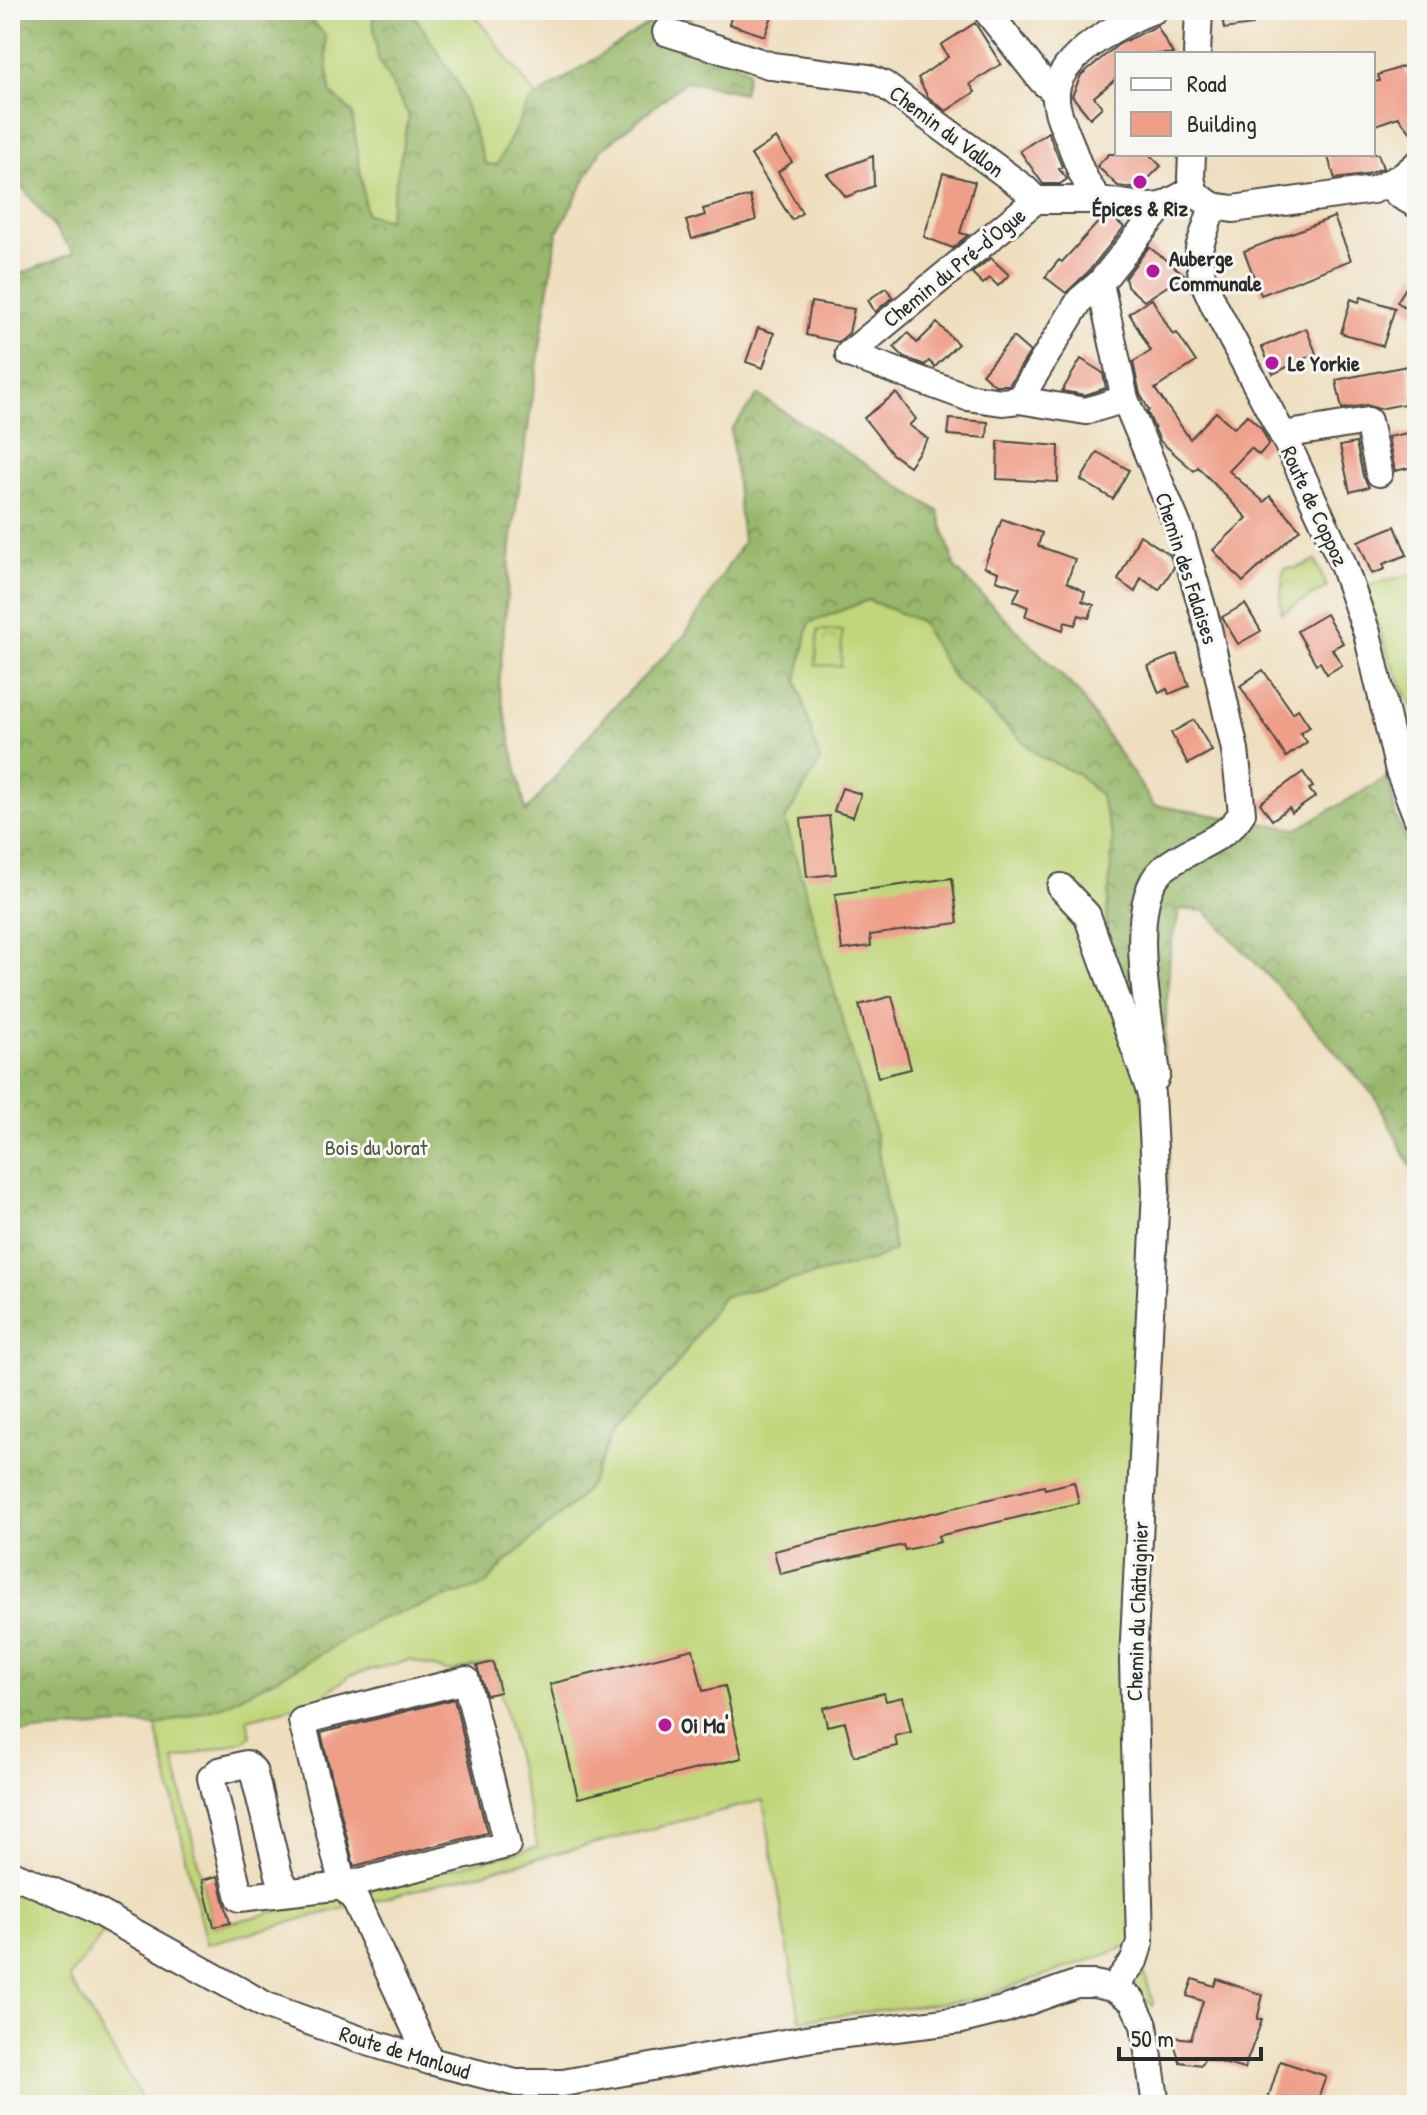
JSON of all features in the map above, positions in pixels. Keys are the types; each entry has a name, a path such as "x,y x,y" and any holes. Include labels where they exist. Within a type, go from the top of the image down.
{"street":[{"path":"986,10 1042,81 1056,93"},
{"path":"1100,200 1091,191 1058,109 1056,93 1060,78 1121,17 1154,10"},
{"path":"1197,52 1199,10"},
{"name":"Chemin du Vallon","path":"666,32 772,66 868,78 883,84 1036,200"},
{"path":"1192,156 1203,198"},
{"path":"1125,399 1086,411 1019,400 1080,300 1100,283 1162,206 1203,198 1233,209 1354,194 1388,184 1417,164"},
{"path":"1388,184 1399,195 1417,205"},
{"name":"Route de Coppoz","path":"1203,198 1199,248 1202,278 1227,332 1283,435 1342,562 1367,633 1399,771 1417,817"},
{"name":"Chemin du Pré-d'Ogue","path":"1019,400 1002,402 967,397 849,354 1036,200 1100,200 1144,207 1162,206"},
{"name":"Chemin des Falaises","path":"1100,283 1125,399 1176,521 1197,588 1221,678 1235,750 1242,813"},
{"path":"1283,435 1368,421 1379,473"},
{"name":"Chemin du Châtaignier","path":"1151,1094 1157,1074 1142,965 1142,912 1148,892 1161,870 1229,829 1242,813"},
{"name":"Chemin du Châtaignier","path":"1061,887 1087,915 1151,1094 1156,1190 1133,1661 1140,1942 1134,1961 1113,1988"},
{"path":"288,1892 279,1875 253,1770 246,1764 219,1771 211,1778 240,1898 343,1886 507,1845 466,1680 302,1721 343,1886 356,1901 430,2061"},
{"name":"Route de Manloud","path":"10,1873 85,1905 267,2006 358,2039 516,2083 563,2083 812,2038 962,2020 1006,2009 1076,1984 1113,1988"},
{"path":"1113,1988 1132,2000 1144,2025 1156,2105"}],"green space":[{"name":"Bois du Jorat","path":"10,10 302,10 325,35 330,92 352,113 366,214 388,220 409,116 378,59 372,10 411,10 458,84 485,164 497,165 529,102 651,22 643,10 688,10 698,37 748,71 743,93 686,81 601,150 557,233 512,535 499,687 526,812 605,716 685,635 743,542 731,430 758,395 938,511 955,568 1078,692 1154,805 1297,829 1389,776 1395,815 1417,865 1417,1179 1376,1098 1273,981 1205,911 1180,909 1170,951 1161,1101 1105,939 1113,838 1100,795 1078,774 1039,756 954,679 920,621 868,600 809,623 797,681 820,762 785,820 875,1132 894,1250 874,1260 722,1297 673,1370 613,1432 590,1485 485,1585 380,1619 225,1705 156,1726 123,1725 10,1734 10,278 74,253 10,172"},
{"path":"302,10 372,10 378,59 409,116 389,220 366,214 352,113 330,92 325,35"},
{"path":"411,10 471,10 537,97 529,102 498,165 485,164 458,84"},
{"path":"1315,560 1327,587 1282,613 1280,600 1284,568 1297,568"},
{"path":"1417,573 1417,717 1390,660 1364,586"},
{"path":"868,600 920,621 954,679 1039,756 1078,774 1100,795 1113,838 1112,863 1170,1136 1142,1603 1146,1939 974,1999 800,2020 763,1800 206,1944 156,1726 225,1705 380,1619 485,1585 590,1485 613,1432 673,1370 722,1297 874,1260 874,1129 784,820 820,762 797,680 809,623","holes":["410,1660 450,1672 493,1662 538,1847 213,1927 174,1760 245,1741 251,1736 247,1719 316,1701 351,1675"]},
{"path":"818,630 842,631 841,666 816,665"},
{"path":"1396,707 1417,750 1417,792"},
{"path":"10,1873 113,1921 69,1978 146,2105 10,2105"},
{"path":"1145,1975 1152,2006 1132,1987 1137,1977"}],"building":[{"path":"734,10 774,10 765,36 729,24"},
{"path":"1221,10 1251,10 1253,25 1224,29"},
{"path":"975,23 1001,64 970,84 975,92 946,111 928,97 918,78 948,57 941,45"},
{"path":"1157,26 1172,52 1115,52 1115,80 1094,97 1102,107 1090,118 1072,96 1081,75 1119,44"},
{"path":"1404,66 1407,76 1417,72 1417,140 1398,117 1375,125 1375,82 1380,81 1378,75"},
{"path":"1048,132 1062,167 1059,169 1067,179 1060,184 1043,184 1020,151"},
{"path":"776,138 792,162 778,172 802,213 792,220 751,155"},
{"path":"1109,154 1115,154 1151,156 1161,166 1138,189 1118,186 1097,166"},
{"path":"1378,154 1383,168 1365,175 1335,179 1328,156"},
{"path":"873,156 874,186 846,197 827,174"},
{"path":"943,173 975,182 960,233 968,235 953,248 924,237"},
{"path":"750,196 756,220 692,239 686,221 705,215 703,209"},
{"path":"1103,217 1113,218 1124,227 1088,272 1066,293 1045,277"},
{"path":"1334,217 1351,260 1261,295 1244,251"},
{"name":"Auberge Communale","path":"1149,247 1185,275 1144,301 1127,286 1125,278"},
{"path":"991,258 1009,275 998,286 990,278 983,284 972,273"},
{"path":"1417,270 1417,315 1397,302"},
{"path":"886,288 893,297 875,312 868,300"},
{"path":"1361,297 1395,308 1383,346 1341,333 1351,299 1359,302"},
{"path":"1152,299 1173,335 1177,333 1196,362 1155,389 1190,439 1216,412 1234,428 1247,415 1261,428 1269,444 1259,455 1251,448 1229,471 1264,502 1270,496 1300,529 1243,582 1213,550 1247,518 1198,467 1194,471 1160,441 1140,394 1133,362 1151,351 1129,313"},
{"path":"811,302 854,309 849,333 838,342 806,335"},
{"path":"937,323 958,344 935,367 929,361 925,365 904,357 894,347 908,333 917,343"},
{"path":"758,328 774,333 763,368 746,362"},
{"path":"1306,328 1316,353 1273,374 1262,347"},
{"path":"1013,337 1030,352 1009,385 995,385 982,374"},
{"path":"1081,359 1103,373 1106,388 1085,395 1062,391"},
{"path":"1407,366 1414,402 1379,409 1366,405 1342,409 1336,380"},
{"path":"896,393 916,419 909,425 928,439 909,466 892,454 864,418"},
{"path":"950,419 988,422 987,438 948,435"},
{"path":"1417,431 1417,466 1395,471 1388,437"},
{"path":"998,441 1059,446 1058,482 997,479"},
{"path":"1356,443 1363,476 1369,487 1350,492 1340,446"},
{"path":"1097,452 1129,470 1113,499 1081,480"},
{"path":"1002,519 1042,533 1038,546 1075,559 1067,582 1085,592 1082,601 1094,605 1089,618 1079,615 1075,625 1065,622 1063,630 1025,616 1028,607 1013,601 1020,588 996,580 998,572 984,567"},
{"path":"1395,526 1407,555 1383,564 1385,569 1372,574 1358,541"},
{"path":"1140,535 1170,555 1174,567 1159,590 1141,578 1135,592 1118,580"},
{"path":"1245,604 1261,631 1238,644 1222,617"},
{"path":"1326,614 1343,643 1332,649 1342,665 1327,674 1320,662 1316,664 1297,631"},
{"path":"1177,654 1189,686 1169,694 1167,689 1159,693 1148,666"},
{"path":"1263,670 1293,713 1298,709 1310,727 1300,733 1307,742 1286,757 1240,686"},
{"path":"1194,720 1212,751 1188,764 1171,733"},
{"path":"1303,772 1313,787 1309,789 1315,797 1292,813 1289,808 1272,820 1260,803"},
{"path":"842,788 861,794 853,817 834,811"},
{"path":"829,816 836,874 807,877 801,819"},
{"path":"952,878 958,923 870,935 871,946 842,950 835,894"},
{"path":"892,996 911,1069 878,1077 859,1005"},
{"path":"1074,1482 1079,1503 938,1536 940,1542 905,1550 903,1545 780,1574 774,1551 1044,1486 1045,1489"},
{"path":"693,1649 703,1691 725,1686 742,1758 578,1798 550,1684"},
{"path":"493,1662 500,1692 486,1695 477,1666"},
{"path":"884,1693 886,1701 903,1697 911,1732 895,1736 897,1746 854,1756 845,1722 827,1726 823,1708"},
{"path":"454,1699 487,1833 354,1866 321,1733"},
{"path":"218,1876 230,1923 214,1927 202,1880"},
{"path":"1193,1979 1214,1986 1217,1979 1263,1995 1257,2020 1262,2020 1244,2069 1205,2058 1201,2065 1180,2062 1172,2037 1191,2039 1203,2001 1187,1996"},
{"path":"1280,2061 1326,2076 1316,2105 1266,2105"}],"place":[{"name":"Épices & Riz","path":"1140,182"},
{"name":"Auberge Communale","path":"1153,271"},
{"name":"Le Yorkie","path":"1272,363"},
{"name":"Oi Ma'","path":"665,1725"}]}
